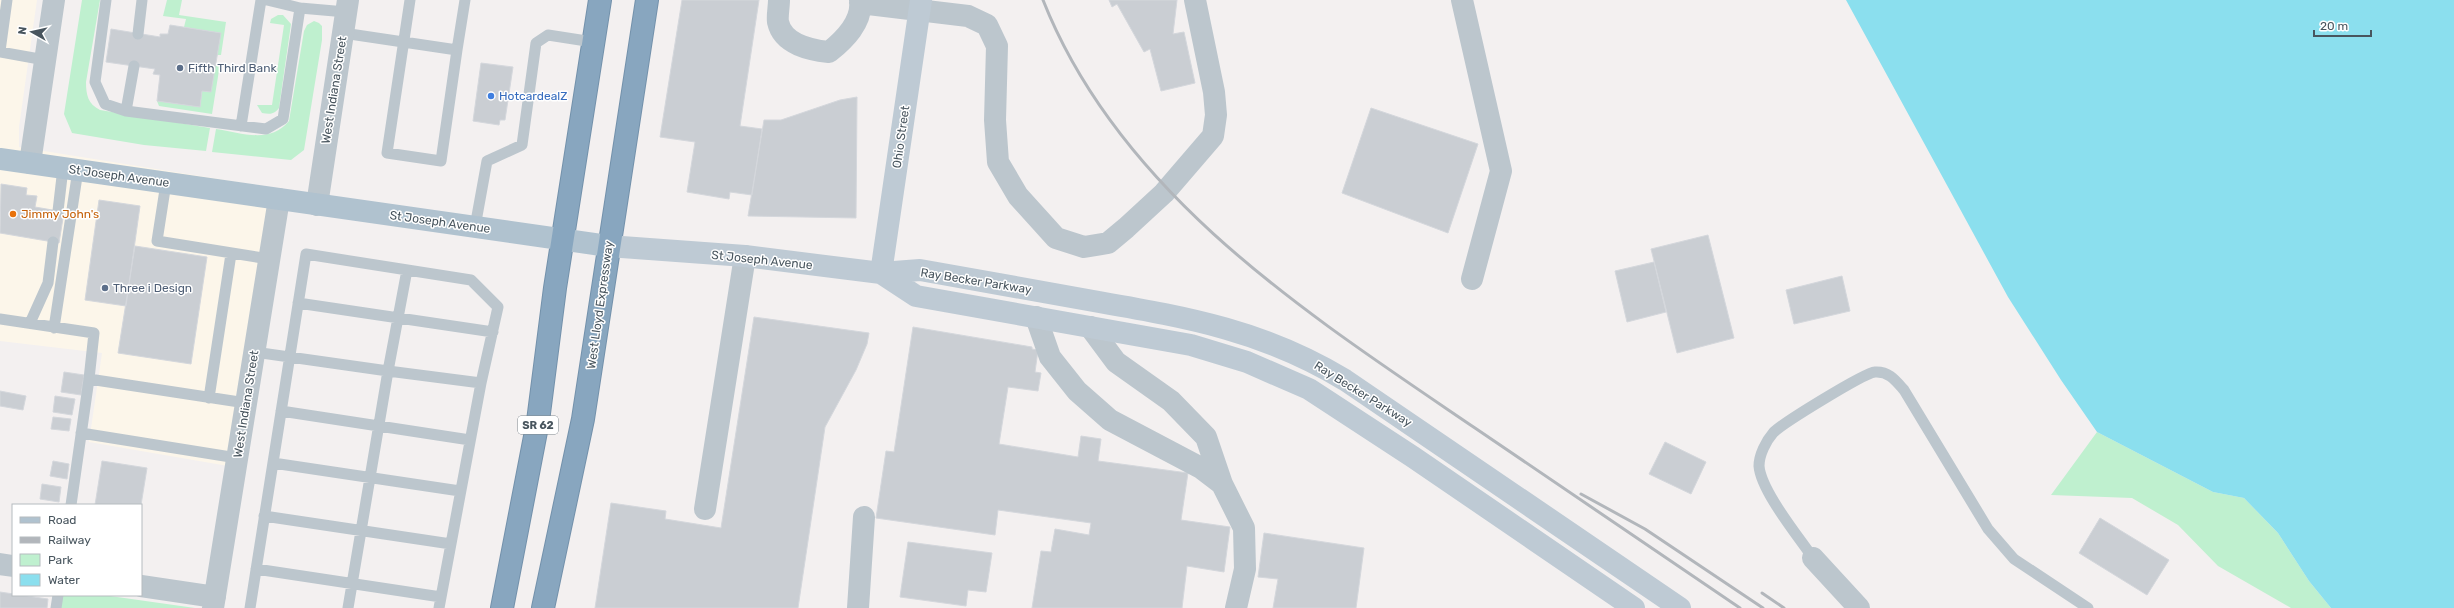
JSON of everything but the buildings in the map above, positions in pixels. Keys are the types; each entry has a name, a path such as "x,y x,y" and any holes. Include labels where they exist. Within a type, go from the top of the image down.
{"highway":[{"name":"SR 62","path":"502,608 538,421 562,240 600,0"},
{"name":"West Lloyd Expressway","path":"543,608 583,419 646,0"}],"main road":[{"name":"Ohio Street","path":"881,273 920,5"},
{"name":"St Joseph Avenue","path":"0,159 608,246 745,256 881,273"},
{"name":"Ray Becker Parkway","path":"881,273 920,270 1197,320 1257,338 1321,366 1345,380 1680,608"},
{"name":"Ray Becker Parkway","path":"881,273 916,296 1214,351 1247,362 1309,389 1413,457 1634,608"}],"street":[{"path":"30,163 54,0"},
{"path":"779,0 778,23 789,39 808,50 829,52 846,39 856,21 860,1 920,5 968,16 988,25 997,46 995,120 998,162 1018,196 1056,238 1084,247 1108,243 1126,228 1164,193 1213,136 1216,115 1214,92 1195,0"},
{"path":"1462,0 1501,171 1472,279"},
{"name":"West Indiana Street","path":"316,205 346,15"},
{"name":"West Indiana Street","path":"214,602 279,199"},
{"path":"705,509 745,256"},
{"path":"1036,318 1050,357 1077,391 1110,420 1201,468 1222,484"},
{"path":"1090,327 1116,362 1171,401 1206,437 1222,484 1244,528 1245,569 1236,608"},
{"path":"858,608 864,517"},
{"path":"1813,558 1859,608"},
{"path":"0,564 12,566"},
{"path":"142,586 214,602"}],"lane":[{"path":"7,0 0,51 45,60"},
{"path":"106,0 95,82 105,104 126,111 266,128 282,119 300,8"},
{"path":"138,34 142,0"},
{"path":"241,126 261,0"},
{"path":"267,0 300,8 346,15 404,42 457,50"},
{"path":"410,0 387,153 441,161 465,0"},
{"path":"475,227 487,161 522,145 536,43 548,34 593,42"},
{"path":"126,111 134,66"},
{"path":"58,211 71,169"},
{"path":"54,328 59,293 71,169"},
{"path":"166,183 158,241 269,260"},
{"path":"30,323 48,283 53,242"},
{"path":"209,398 231,254"},
{"path":"250,608 264,516 306,254 471,280 498,307 481,383 440,602 352,584 256,569"},
{"path":"348,608 378,426 408,270"},
{"path":"48,283 59,293"},
{"path":"298,303 492,332"},
{"path":"0,319 94,333 71,504"},
{"path":"254,352 289,358 481,383"},
{"path":"1813,558 1764,486 1759,466 1764,446 1774,432 1858,378 1875,372 1890,374 1904,390 1988,529 2014,559 2088,608"},
{"path":"89,379 246,403"},
{"path":"281,411 470,440"},
{"path":"81,433 238,458"},
{"path":"273,463 370,479 460,491"},
{"path":"264,516 451,544"},
{"path":"56,608 58,596"}],"shaded area":[{"path":"0,0 37,0 19,127 19,147 274,188 228,466 89,442 102,353 0,341"}],"green space":[{"path":"82,0 100,0 86,82 86,91 90,102 100,110 210,128 206,151 144,145 72,133 64,114"},
{"path":"167,0 182,0 179,15 226,22 221,55 217,55 220,33 184,27 186,19 163,16"},
{"path":"278,15 283,15 291,24 279,108 273,113 269,114 262,113 257,105 272,105 284,25 270,23 271,19"},
{"path":"314,21 322,26 322,40 304,150 291,160 212,152 216,129 246,134 264,135 273,133 289,121 304,31 307,25"},
{"path":"216,64 220,64 212,114 159,106 157,101 200,107 202,91"},
{"path":"2097,432 2213,492 2244,498 2278,533 2309,581 2331,608 2291,608 2218,566 2178,525 2132,498 2051,495"},
{"path":"62,596 110,596 195,608 60,608"}],"water":[{"path":"1846,0 2454,0 2454,608 2331,608 2309,581 2278,533 2244,498 2213,492 2097,432 2061,380 2008,297"}],"railway":[{"path":"1043,0 1077,70 1120,133 1170,191 1226,245 1286,294 1348,341 1740,608"},
{"path":"1581,494 1645,529 1763,608"},
{"path":"1762,593 1784,608"}],"place":[{"name":"Fifth Third Bank","path":"180,68"},
{"name":"HotcardealZ","path":"491,96"},
{"name":"Jimmy John's","path":"13,214"},
{"name":"Three i Design","path":"105,288"}]}
